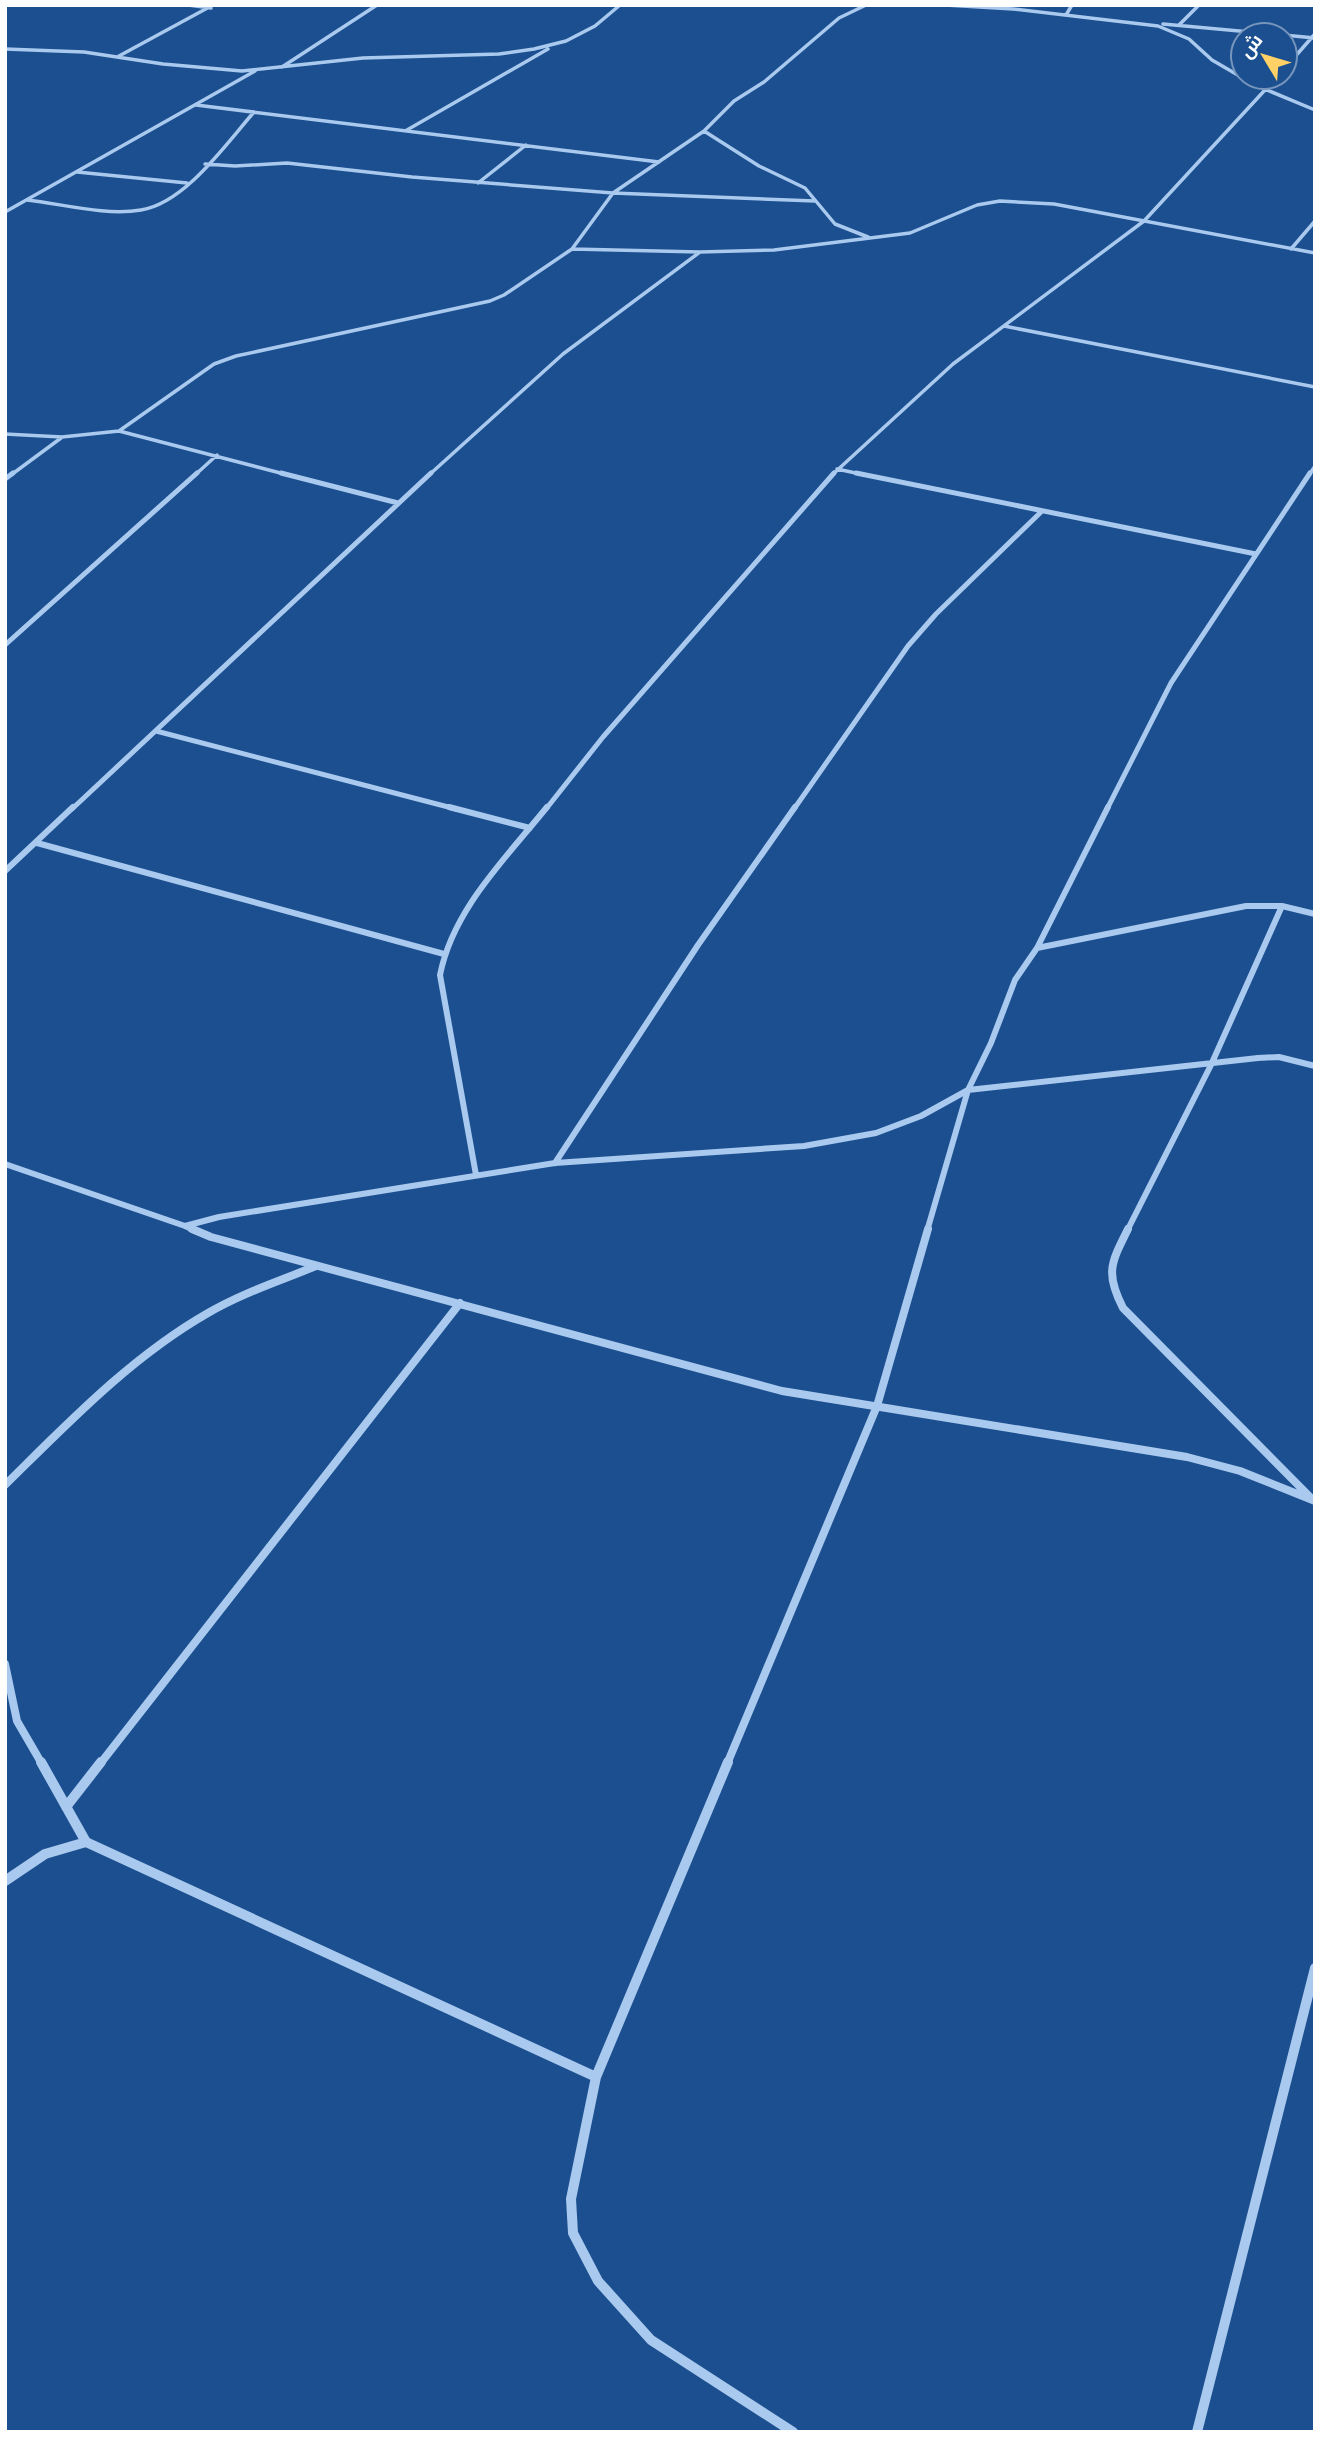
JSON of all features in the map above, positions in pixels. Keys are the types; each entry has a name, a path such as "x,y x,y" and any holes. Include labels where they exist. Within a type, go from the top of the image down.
{"street":[{"path":"188,5 213,7"},
{"path":"278,70 377,5"},
{"path":"406,130 553,46 591,30 606,20 620,5"},
{"path":"5,434 61,438 87,437 119,431 214,364 270,348 490,301 504,295 572,249 613,193 704,131 734,101 764,82 839,18 866,5"},
{"path":"946,5 1314,36"},
{"path":"1066,15 1072,5"},
{"path":"1179,25 1199,5"},
{"path":"117,56 213,7"},
{"path":"1134,22 1178,32 1212,60 1229,70"},
{"path":"1299,53 1314,36"},
{"path":"5,49 68,51 137,61 255,71 355,59 484,54 553,46"},
{"path":"5,212 255,71"},
{"path":"476,1175 440,975 444,954 466,908 603,737 837,470 953,365 1144,221 1264,91"},
{"path":"1268,91 1315,110"},
{"path":"196,105 659,162"},
{"path":"27,200 141,209 155,206 188,183 254,112"},
{"path":"704,131 759,166 805,188 835,224 848,232 874,238"},
{"path":"478,183 526,145"},
{"path":"205,164 235,166 287,163 478,183 613,193 815,201"},
{"path":"77,172 188,183"},
{"path":"572,249 700,252 774,250 910,233 977,205 1000,201 1054,204 1315,253"},
{"path":"1290,249 1315,221"},
{"path":"5,871 398,503 562,354 700,252"},
{"path":"1004,326 1315,387"},
{"path":"119,431 398,503"},
{"path":"5,479 61,438"},
{"path":"5,645 217,456"},
{"path":"793,2432 651,2340 598,2281 573,2233 571,2199 596,2077 877,1406 968,1090 991,1043 1015,980 1037,948 1171,682 1315,466"},
{"path":"837,470 1256,554"},
{"path":"555,1163 698,945 908,646 936,614 1042,511"},
{"path":"156,731 530,828"},
{"path":"37,843 444,954"},
{"path":"1037,948 1246,906 1282,906 1315,914"},
{"path":"1282,906 1211,1065 1115,1255 1111,1284 1123,1308 1314,1501"},
{"path":"185,1226 219,1217 555,1163 804,1146 876,1133 921,1116 968,1090 1279,1057 1315,1066"},
{"path":"5,1164 211,1237 782,1391 1187,1457 1240,1471 1314,1501"},
{"path":"5,1485 99,1393 160,1343 211,1311 317,1265"},
{"path":"66,1807 460,1303"},
{"path":"5,1664 17,1721 86,1842 596,2077"},
{"path":"5,1881 45,1854 86,1842"},
{"path":"1197,2432 1315,1968"}]}
